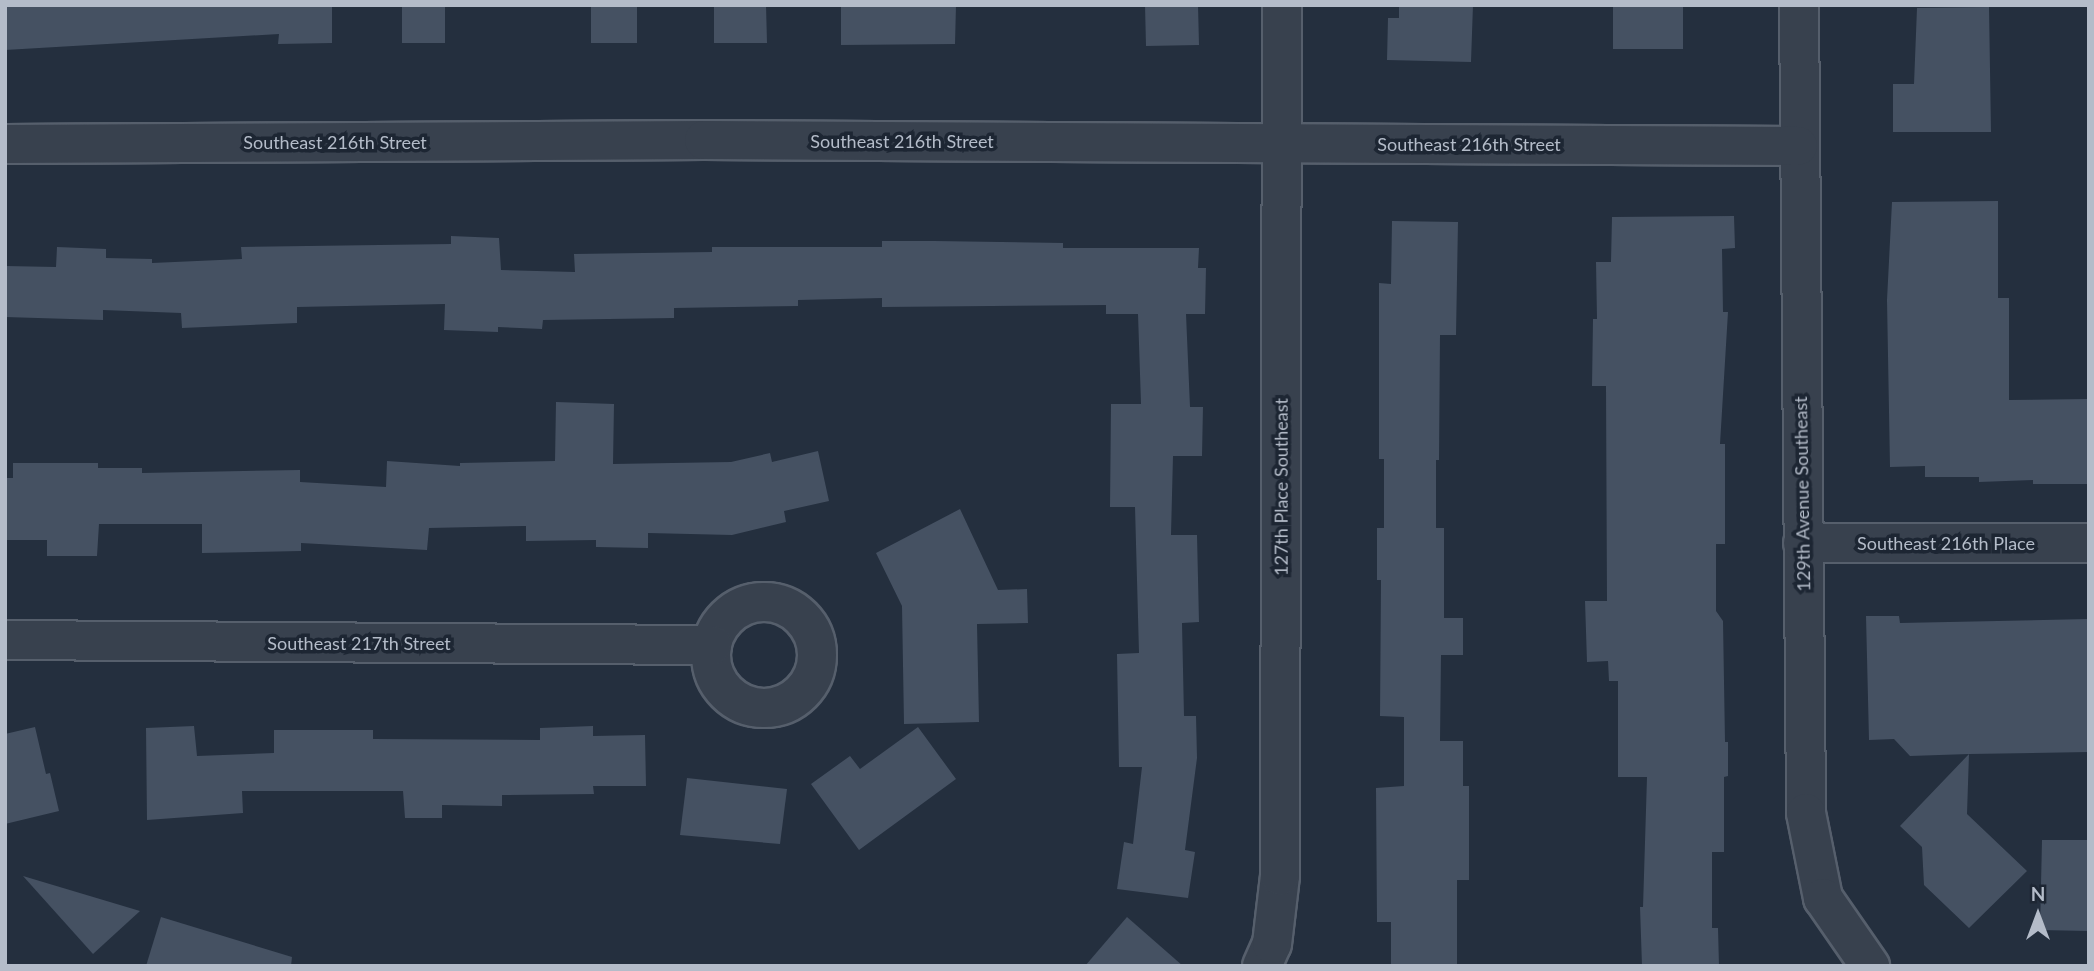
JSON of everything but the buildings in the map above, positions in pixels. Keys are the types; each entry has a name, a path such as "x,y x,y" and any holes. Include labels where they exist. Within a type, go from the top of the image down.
{"street":[{"name":"127th Place Southeast","path":"1262,966 1272,944 1280,876 1282,5"},
{"name":"129th Avenue Southeast","path":"1799,5 1798,146 1806,813 1823,898 1870,966"},
{"name":"Southeast 216th Street","path":"5,144 704,139 1798,146"},
{"name":"Southeast 216th Place","path":"1803,543 2089,543"},
{"name":"Southeast 217th Street","path":"5,640 712,645"}]}
